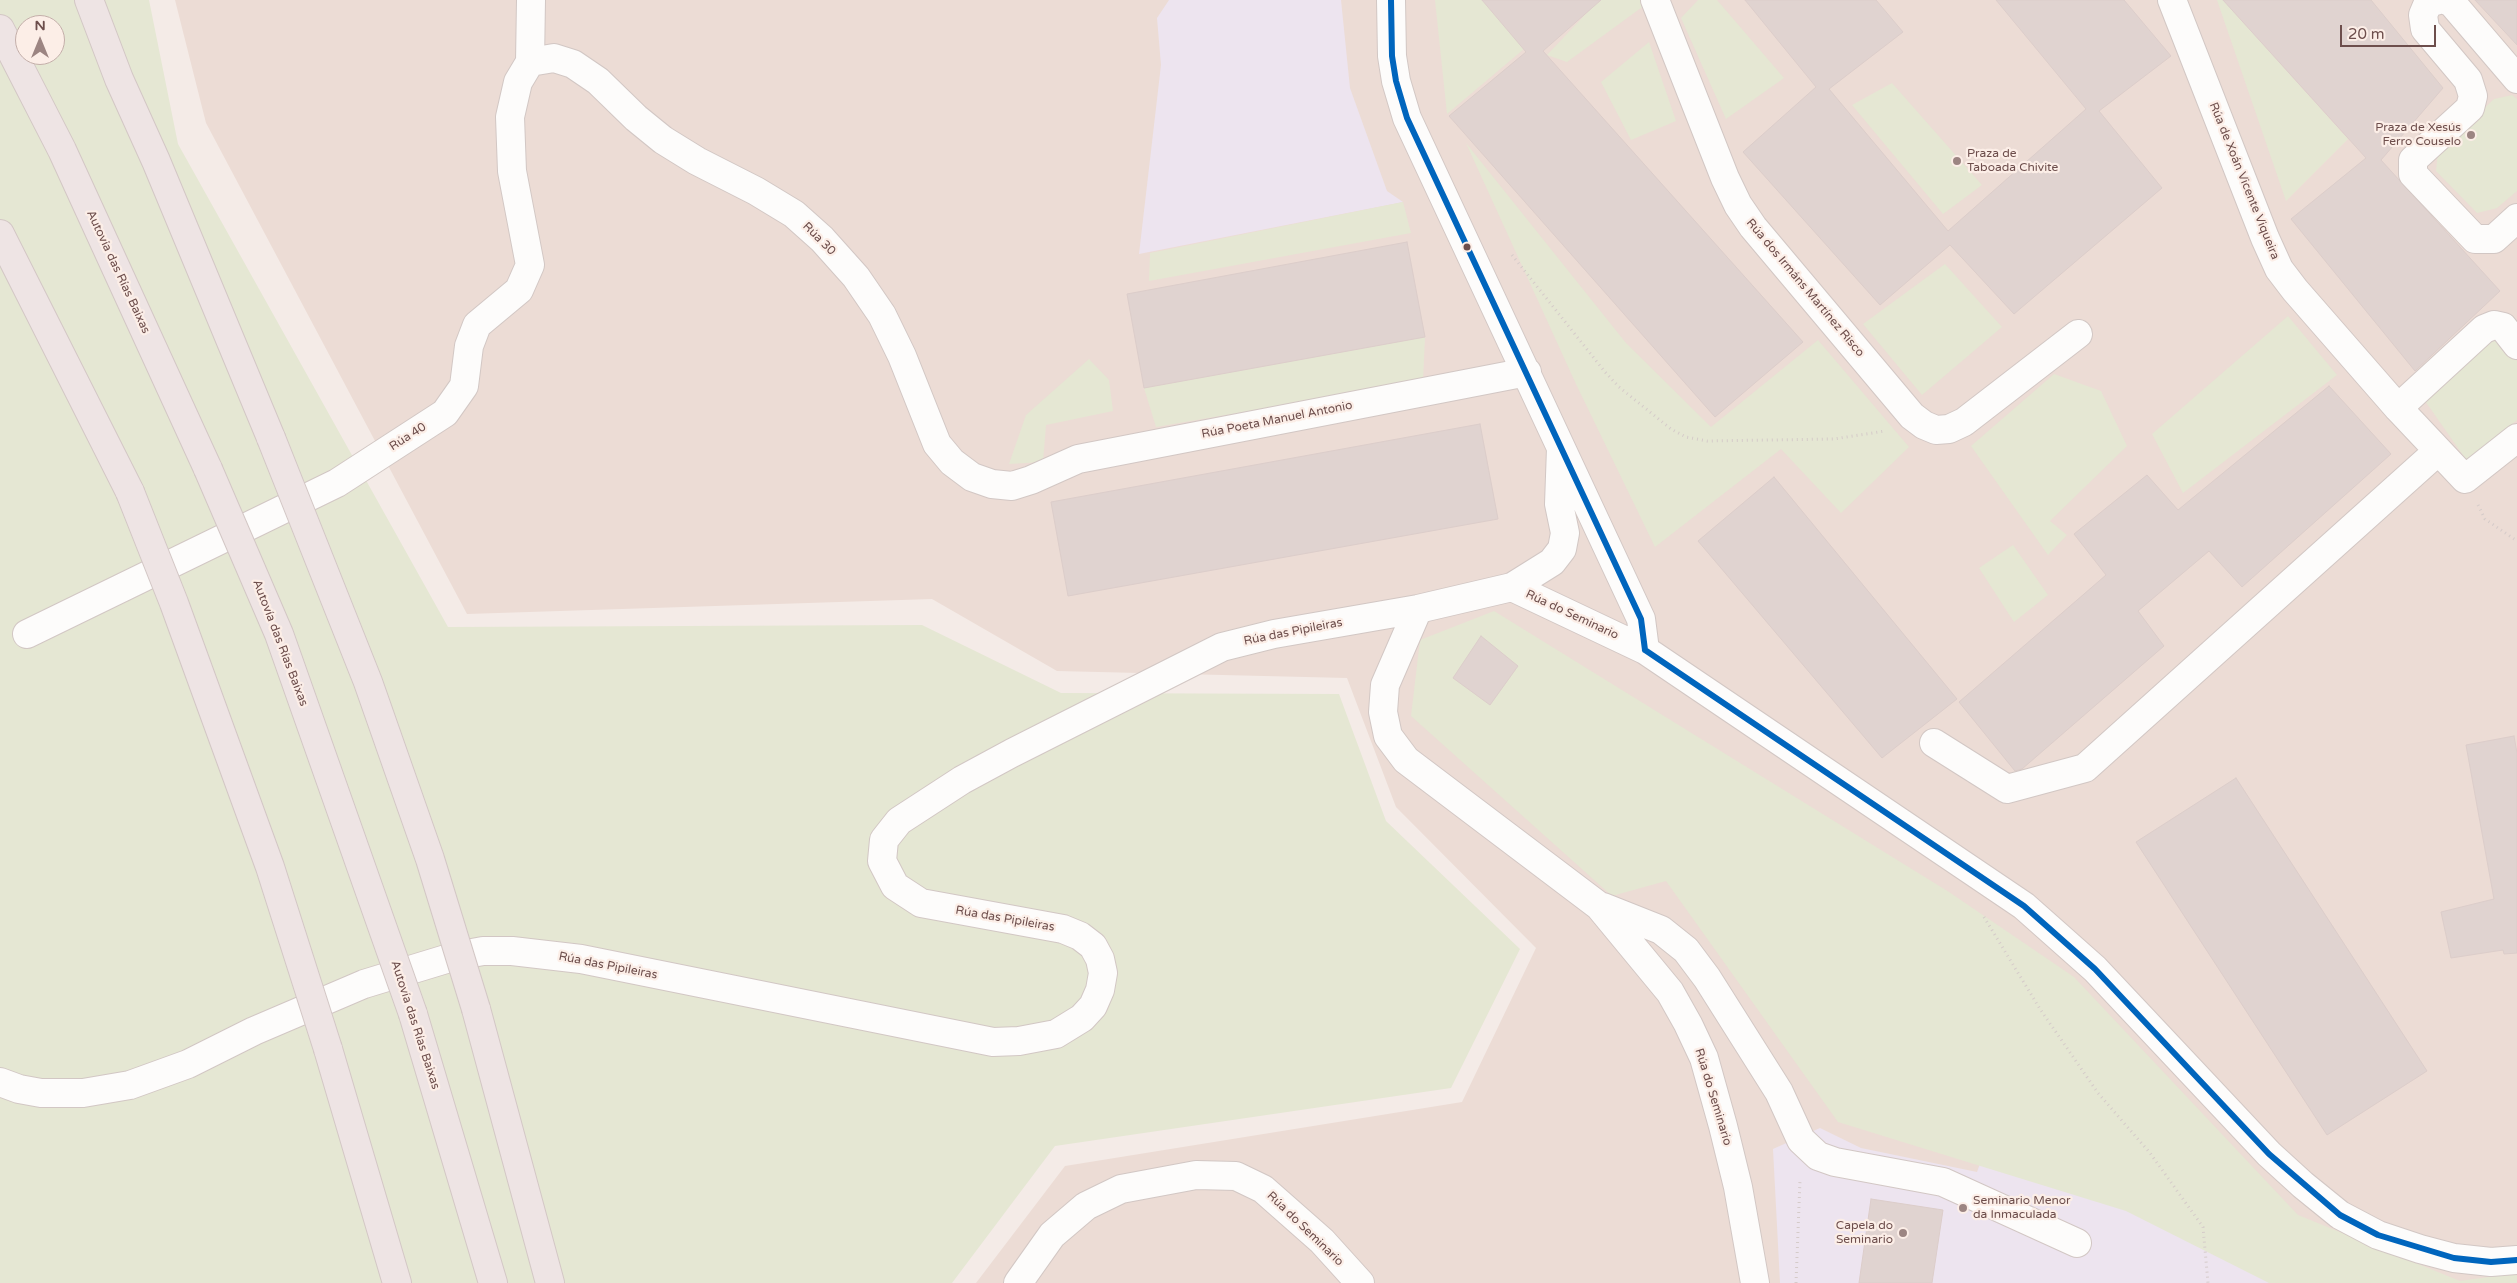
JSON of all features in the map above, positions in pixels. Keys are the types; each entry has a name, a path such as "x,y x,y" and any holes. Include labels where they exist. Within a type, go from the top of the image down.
{"highway":[{"path":"89,0 119,79 156,161 271,438 368,682 430,859 476,1009 550,1283"},
{"name":"Autovía das Rías Baixas","path":"0,29 62,150 208,469 279,634 413,1014 493,1283"},
{"path":"0,234 130,492 174,603 270,867 328,1049 397,1283"}],"street":[{"path":"530,62 531,0"},
{"path":"1391,0 1392,56 1396,81 1407,118 1641,619 1645,650"},
{"name":"Rúa dos Irmáns Martínez Risco","path":"1655,0 1725,178 1753,227 1912,416 1924,426 1936,430 1949,429 1977,414 2078,334"},
{"name":"Rúa de Xoán Vicente Viqueira","path":"2172,0 2279,268 2398,408 2465,479"},
{"path":"2517,79 2452,3 2434,1 2423,15 2425,30 2468,80 2473,96 2470,108 2413,160 2413,174 2475,239 2494,239 2517,218"},
{"name":"Rúa 30","path":"530,62 554,58 573,64 598,81 636,118 663,140 794,214 822,239 856,277 882,315 902,356 937,444 952,462 972,477 992,484 1012,486 1031,480"},
{"name":"Rúa 40","path":"27,634 337,483 445,413 464,386 470,346 477,325 519,290 530,265 512,171 510,117 518,82 530,62"},
{"path":"2398,408 2484,329 2494,325 2503,327 2517,345"},
{"name":"Rúa Poeta Manuel Antonio","path":"1031,480 1078,459 1526,372"},
{"path":"2465,479 2517,438"},
{"path":"1512,587 1552,562 1562,549 1565,533 1559,504 1561,448"},
{"path":"1934,743 2007,789 2085,768 2438,450"},
{"name":"Rúa do Seminario","path":"1755,1283 1738,1187 1704,1058 1670,992 1599,906 1406,760 1388,736 1383,712 1385,685 1418,609 1512,587 1645,650 2024,906 2095,969 2269,1154 2303,1186 2340,1215 2378,1234 2420,1250 2454,1258 2491,1262 2517,1260"},
{"name":"Rúa das Pipileiras","path":"0,1082 19,1089 41,1093 83,1093 130,1085 188,1064 254,1031 364,984 456,956 483,951 512,951 581,959 993,1042 1019,1041 1056,1034 1082,1018 1093,1006 1100,990 1102,973 1100,959 1093,946 1080,936 1063,929 921,903 895,886 882,861 884,840 899,822 962,780 1012,753 1222,648 1274,634 1418,609"},
{"path":"1599,906 1661,930 1686,950 1708,978 1779,1092 1801,1140 1818,1156 1835,1162 1944,1182 2077,1242"},
{"name":"Rúa do Seminario","path":"1018,1283 1052,1234 1086,1206 1121,1189 1196,1175 1236,1176 1263,1189 1322,1241 1360,1283"}],"path":[{"path":"1512,255 1604,372 1619,387 1664,423 1686,437 1708,442 1834,439 1869,436 1890,430"},
{"path":"2465,479 2486,519 2517,541"},
{"path":"1981,913 2040,1009 2098,1093 2150,1153 2203,1227 2208,1283"},
{"path":"1796,1283 1801,1140"}],"shaded area":[{"path":"175,0 2517,0 2517,1283 976,1283 1065,1166 1462,1102 1536,948 1396,807 1347,678 1057,671 932,599 467,614 206,123"},
{"path":"1169,0 1341,0 1350,88 1387,191 1403,202 1139,254 1161,65 1157,18"},
{"name":"Seminario Menor da Inmaculada","path":"1820,1128 1861,1148 1977,1172 1987,1144 2441,1283 1780,1283 1773,1149"}],"green space":[{"path":"0,0 149,0 178,144 448,627 922,625 1061,693 1339,694 1386,821 1520,949 1451,1088 1055,1146 952,1283 0,1283"},
{"path":"1435,0 1483,0 1524,49 1447,114"},
{"path":"1599,0 1643,0 1645,5 1567,62 1547,55"},
{"path":"1698,0 1717,0 1784,78 1726,119 1681,18"},
{"path":"2217,0 2223,0 2348,139 2286,201"},
{"path":"1649,42 1676,121 1631,140 1601,82"},
{"path":"1892,83 1982,185 1943,214 1852,105"},
{"path":"2512,95 2517,99 2517,191 2497,208 2477,213 2436,171 2438,152 2494,99"},
{"path":"1466,143 1626,343 1711,427 1818,340 1909,447 1841,513 1781,449 1655,547 1576,384"},
{"path":"1403,202 1411,233 1149,281 1150,253"},
{"path":"1945,264 2002,327 1922,395 1863,324"},
{"path":"2288,316 2337,375 2183,493 2152,434"},
{"path":"2494,332 2517,361 2517,420 2467,461 2423,398"},
{"path":"1425,337 1423,381 1156,427 1144,388"},
{"path":"1089,359 1109,380 1113,411 1046,425 1043,462 1009,464 1026,415"},
{"path":"2054,374 2101,391 2127,446 2050,521 2067,535 2048,555 1971,446"},
{"path":"2013,545 2048,595 2014,622 1979,568"},
{"path":"1494,611 1949,892 2074,977 2298,1215 2460,1281 2517,1273 2517,1283 2269,1283 2126,1211 1838,1122 1666,881 1612,896 1411,716 1420,640"}],"building":[{"path":"1482,0 1601,0 1543,51 1803,342 1715,417 1449,116 1526,52"},
{"path":"1745,0 1876,0 1903,32 1829,89 1948,231 2086,109 1996,0 2124,0 2171,56 2099,111 2162,188 2014,314 1950,245 1880,305 1743,152 1816,87"},
{"path":"2223,0 2371,0 2443,88 2381,160 2500,291 2415,371 2291,219 2366,158"},
{"path":"2475,0 2517,0 2517,45"},
{"path":"1407,242 1425,337 1144,388 1127,294"},
{"path":"2329,386 2391,454 2242,587 2209,551 2138,611 2164,646 2022,769 2015,771 1959,702 2106,575 2074,534 2147,475 2178,510"},
{"path":"1480,424 1498,519 1068,596 1051,502"},
{"path":"1774,477 1957,699 1882,758 1698,541"},
{"path":"1481,636 1518,666 1490,705 1453,678"},
{"path":"2514,736 2517,753 2517,953 2504,954 2503,950 2451,958 2441,912 2494,899 2466,745"},
{"path":"2236,778 2427,1071 2327,1135 2136,842"},
{"name":"Capela do Seminario","path":"1871,1199 1943,1210 1932,1283 1859,1283"}],"transit line":[{"path":"1391,0 1392,56 1396,81 1407,118 1641,619 1645,650"},
{"path":"1645,650 2024,906 2095,969 2269,1154 2340,1215 2378,1235 2454,1258 2491,1262 2517,1260"}],"place":[{"name":"Praza de Xesús Ferro Couselo","path":"2471,135"},
{"name":"Praza de Taboada Chivite","path":"1957,161"},
{"name":"Seminario Menor da Inmaculada","path":"1963,1208"},
{"name":"Capela do Seminario","path":"1903,1233"}]}
